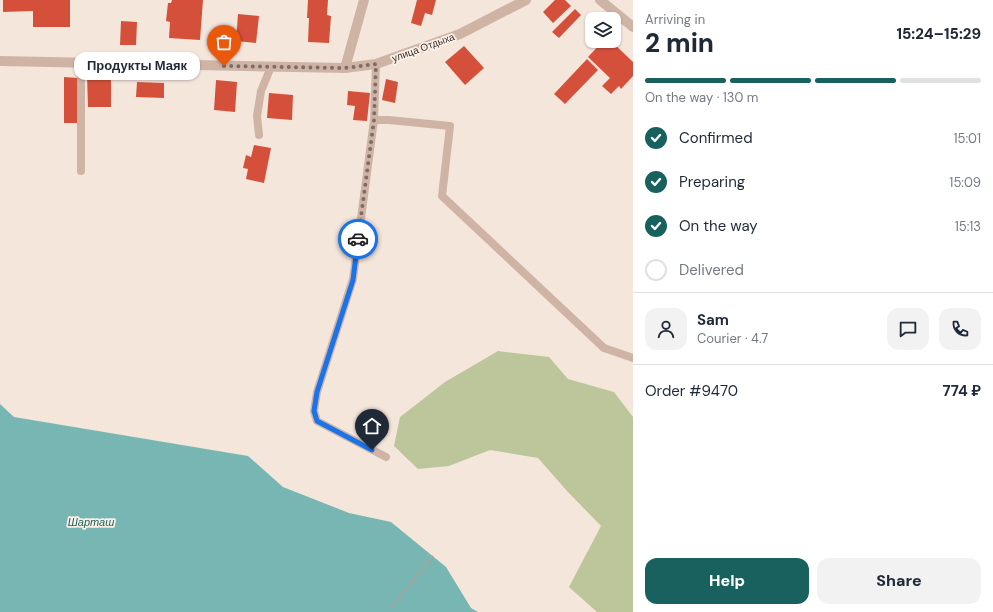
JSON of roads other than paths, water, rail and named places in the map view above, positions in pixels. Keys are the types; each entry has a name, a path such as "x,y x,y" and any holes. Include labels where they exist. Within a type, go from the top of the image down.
{"street":[{"path":"345,68 364,0"},
{"name":"улица Отдыха","path":"0,61 345,68 376,64 460,34 526,0"},
{"path":"600,0 633,28"}],"lane":[{"path":"81,62 81,171"},
{"path":"376,64 374,120 353,280 317,392 314,411 317,421 386,457"},
{"path":"259,135 257,116 261,91 271,66"},
{"path":"374,120 390,120 450,126 442,196 604,348 633,358"}],"water":[{"name":"Шарташ","path":"0,404 14,417 248,456 283,487 349,513 391,522 446,567 471,608 478,612 0,612"}],"place":[{"name":"Продукты Маяк","path":"224,66"}]}
